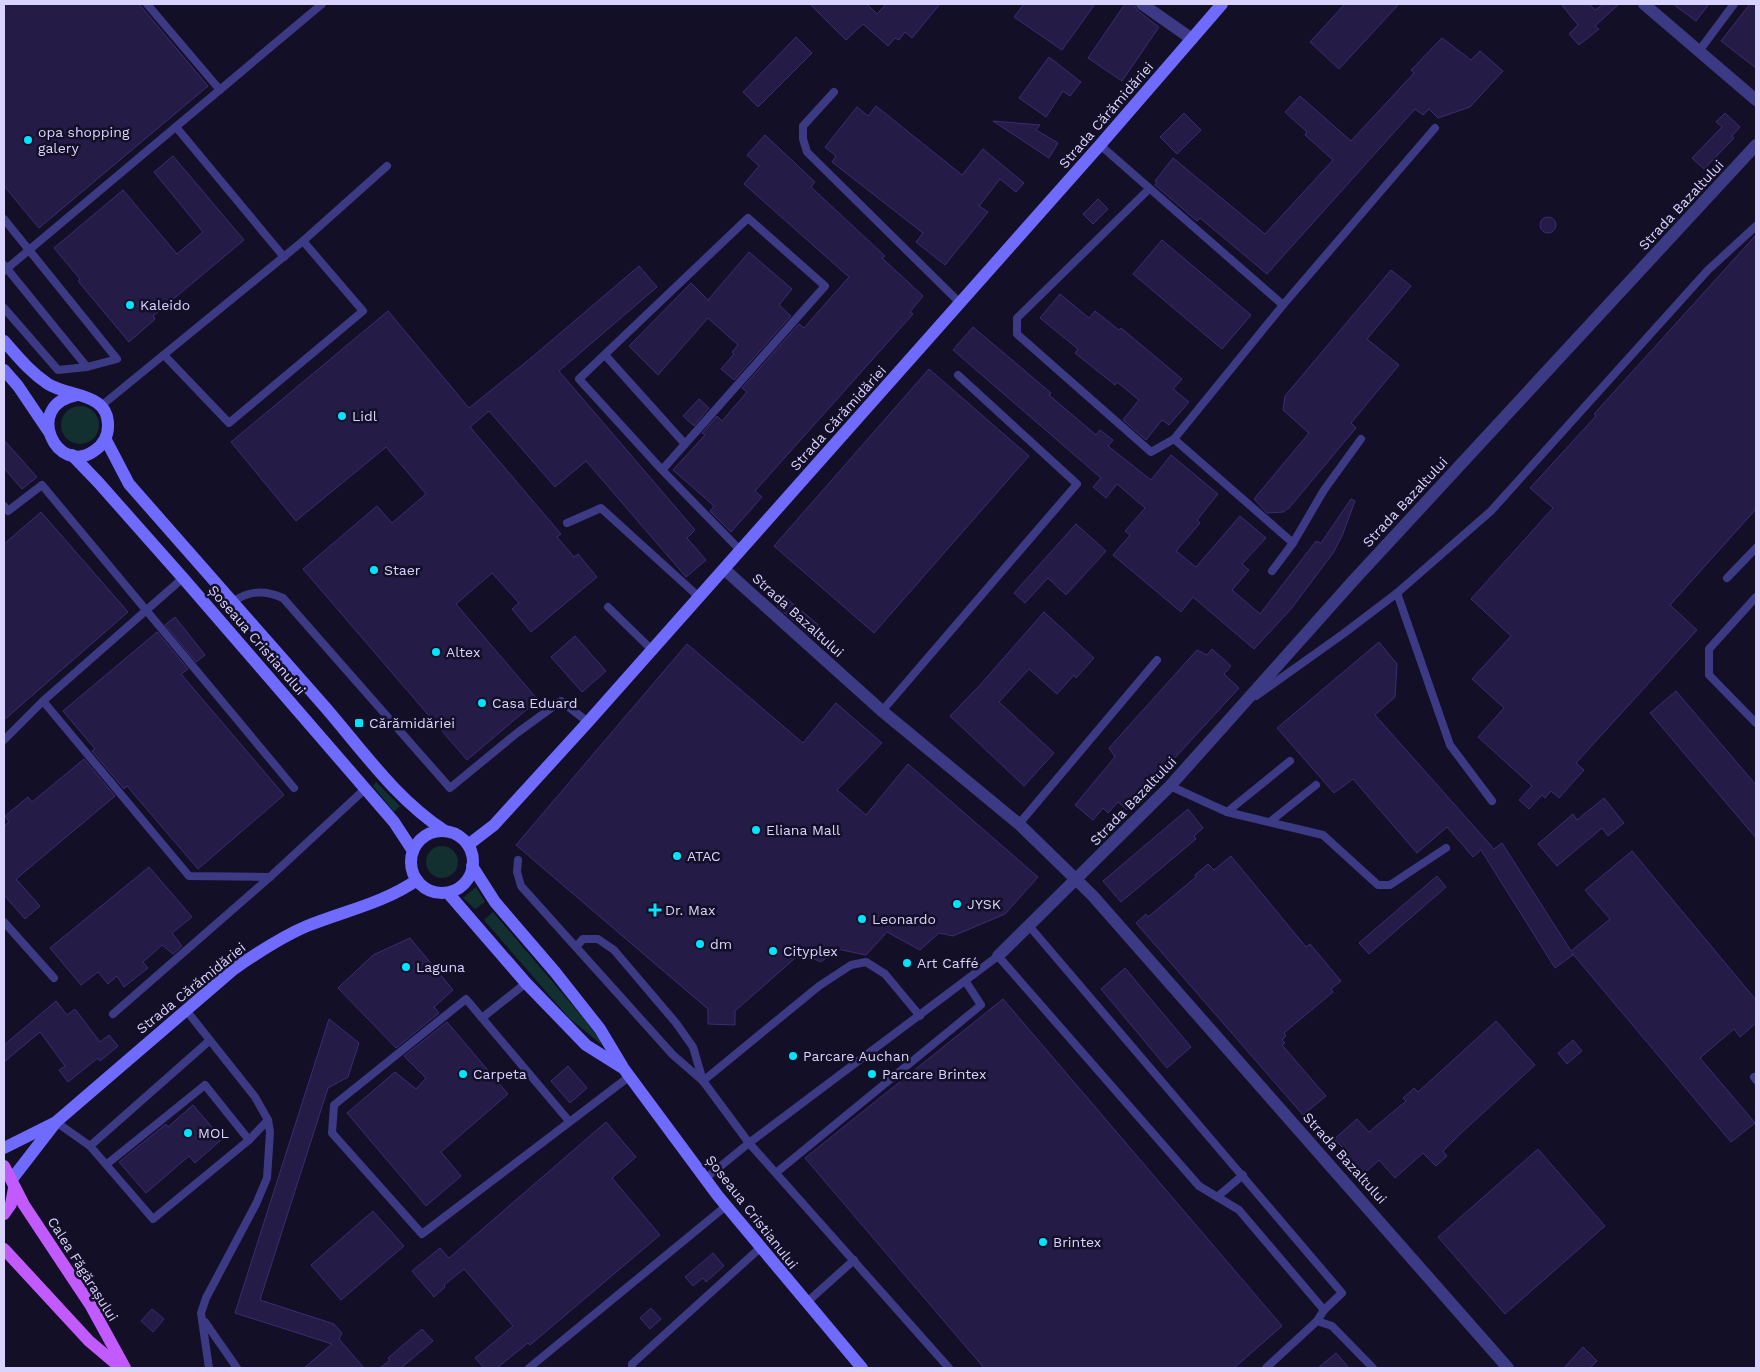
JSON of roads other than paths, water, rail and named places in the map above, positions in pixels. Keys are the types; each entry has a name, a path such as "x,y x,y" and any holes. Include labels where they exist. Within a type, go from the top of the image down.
{"main road":[{"name":"Calea Făgărașului","path":"4,1166 91,1306 125,1368"},
{"path":"4,1214 12,1204 13,1183"},
{"path":"4,1249 89,1341 121,1368"}],"street":[{"path":"1142,4 1192,38"},
{"name":"Strada Cărămidăriei","path":"468,845 494,826 653,651 740,550 1100,145 1222,4"},
{"path":"1644,4 1756,100"},
{"name":"Strada Bazaltului","path":"998,956 1030,927 1170,786 1352,582 1756,145"},
{"path":"4,341 32,372 50,385 94,400 101,406"},
{"name":"Șoseaua Cristianului","path":"4,370 18,386 57,447 72,455 98,482 183,578 365,789 405,837 413,851"},
{"path":"49,432 48,423 54,407 69,397 78,395"},
{"name":"Șoseaua Cristianului","path":"101,406 109,422 106,440 129,484 397,793 418,812 445,832"},
{"path":"72,455 82,456 91,453 106,440"},
{"name":"Strada Bazaltului","path":"724,569 882,711 1019,824 1077,880 1411,1255 1508,1368"},
{"path":"445,832 456,835 468,845 472,857 472,866 465,883 448,892 429,890 417,880 411,863 413,851 417,844 430,834 445,832"},
{"name":"Șoseaua Cristianului","path":"472,866 495,902 555,972 600,1029 627,1073 726,1206 862,1368"},
{"name":"Strada Cărămidăriei","path":"13,1183 56,1122 234,969 264,948 307,926 387,897 417,880"},
{"name":"Șoseaua Cristianului","path":"448,892 526,983 586,1045 627,1073"},
{"name":"Strada Cărămidăriei","path":"4,1148 56,1122"}],"lane":[{"path":"147,4 220,90"},
{"path":"87,367 5,268 29,250 322,4"},
{"path":"1699,50 1734,4"},
{"path":"834,92 803,126 803,139 807,152 960,303"},
{"path":"176,127 284,257"},
{"path":"1149,189 1017,318 1018,334 1150,452 1174,439 1283,305 1434,128"},
{"path":"1100,145 1283,305"},
{"path":"101,406 284,257 387,166"},
{"path":"662,470 825,286 748,218 579,379 662,470 740,550"},
{"path":"4,219 117,359 87,367 58,370 4,308"},
{"path":"1242,706 1343,634 1397,592 1491,511 1708,270 1756,226"},
{"path":"164,355 229,423 363,311 303,241"},
{"path":"605,354 685,444"},
{"path":"882,711 1077,484 958,375"},
{"path":"1174,439 1293,543"},
{"path":"1272,571 1293,543 1324,490 1361,439"},
{"path":"4,506 8,511 42,485 145,612 294,788"},
{"path":"567,523 602,508 699,598"},
{"path":"1727,578 1756,548"},
{"path":"4,740 43,701 183,578"},
{"path":"233,602 249,592 272,593 283,598 450,788 517,733 561,702 588,722"},
{"path":"1397,592 1450,745 1492,801"},
{"path":"1756,597 1709,649 1709,675 1756,723"},
{"path":"608,607 653,651"},
{"path":"1019,824 1157,660"},
{"path":"43,701 189,876 270,876"},
{"path":"1227,812 1290,761"},
{"path":"1271,822 1316,785"},
{"path":"1170,786 1227,812 1323,835 1378,885 1390,885 1446,848"},
{"path":"114,1014 365,789"},
{"path":"518,860 517,872 521,886 673,1055 703,1081 749,1143 777,1172 949,1368"},
{"path":"4,922 54,978"},
{"path":"1030,927 1342,1292 1324,1310 1318,1321 1266,1368"},
{"path":"576,947 583,939 598,939 614,950 676,1023 693,1047 703,1081"},
{"path":"706,1178 749,1143 966,982 998,956 1199,1186 1239,1210 1324,1310"},
{"path":"703,1081 819,986 851,965 866,962 885,974 920,1016"},
{"path":"777,1172 981,1005 966,982"},
{"path":"482,1018 526,983"},
{"path":"568,1121 466,999 334,1104 332,1133 422,1234 568,1121 627,1073"},
{"path":"186,1010 255,1097 268,1120 270,1132 266,1178 256,1204 206,1298 202,1313 209,1368"},
{"path":"90,1146 210,1041"},
{"path":"107,1164 205,1085 248,1140"},
{"path":"56,1122 90,1146 153,1219 248,1140 268,1120"},
{"path":"1217,1197 1243,1175"},
{"path":"529,1368 726,1206"},
{"path":"632,1368 632,1364 760,1248"},
{"path":"806,1303 854,1260"},
{"path":"202,1313 206,1326 237,1368"},
{"path":"1318,1321 1332,1326 1373,1368"}],"place":[{"name":"opa shopping galery","path":"28,140"},
{"name":"Kaleido","path":"130,305"},
{"name":"Lidl","path":"342,416"},
{"name":"Staer","path":"374,570"},
{"name":"Altex","path":"436,652"},
{"name":"Casa Eduard","path":"482,703"},
{"name":"Cărămidăriei","path":"359,723"},
{"name":"Eliana Mall","path":"756,830"},
{"name":"ATAC","path":"677,856"},
{"name":"JYSK","path":"957,904"},
{"name":"Dr. Max","path":"655,910"},
{"name":"Leonardo","path":"862,919"},
{"name":"dm","path":"700,944"},
{"name":"Cityplex","path":"773,951"},
{"name":"Art Caffé","path":"907,963"},
{"name":"Laguna","path":"406,967"},
{"name":"Parcare Auchan","path":"793,1056"},
{"name":"Carpeta","path":"463,1074"},
{"name":"Parcare Brintex","path":"872,1074"},
{"name":"MOL","path":"188,1133"},
{"name":"Brintex","path":"1043,1242"}]}
